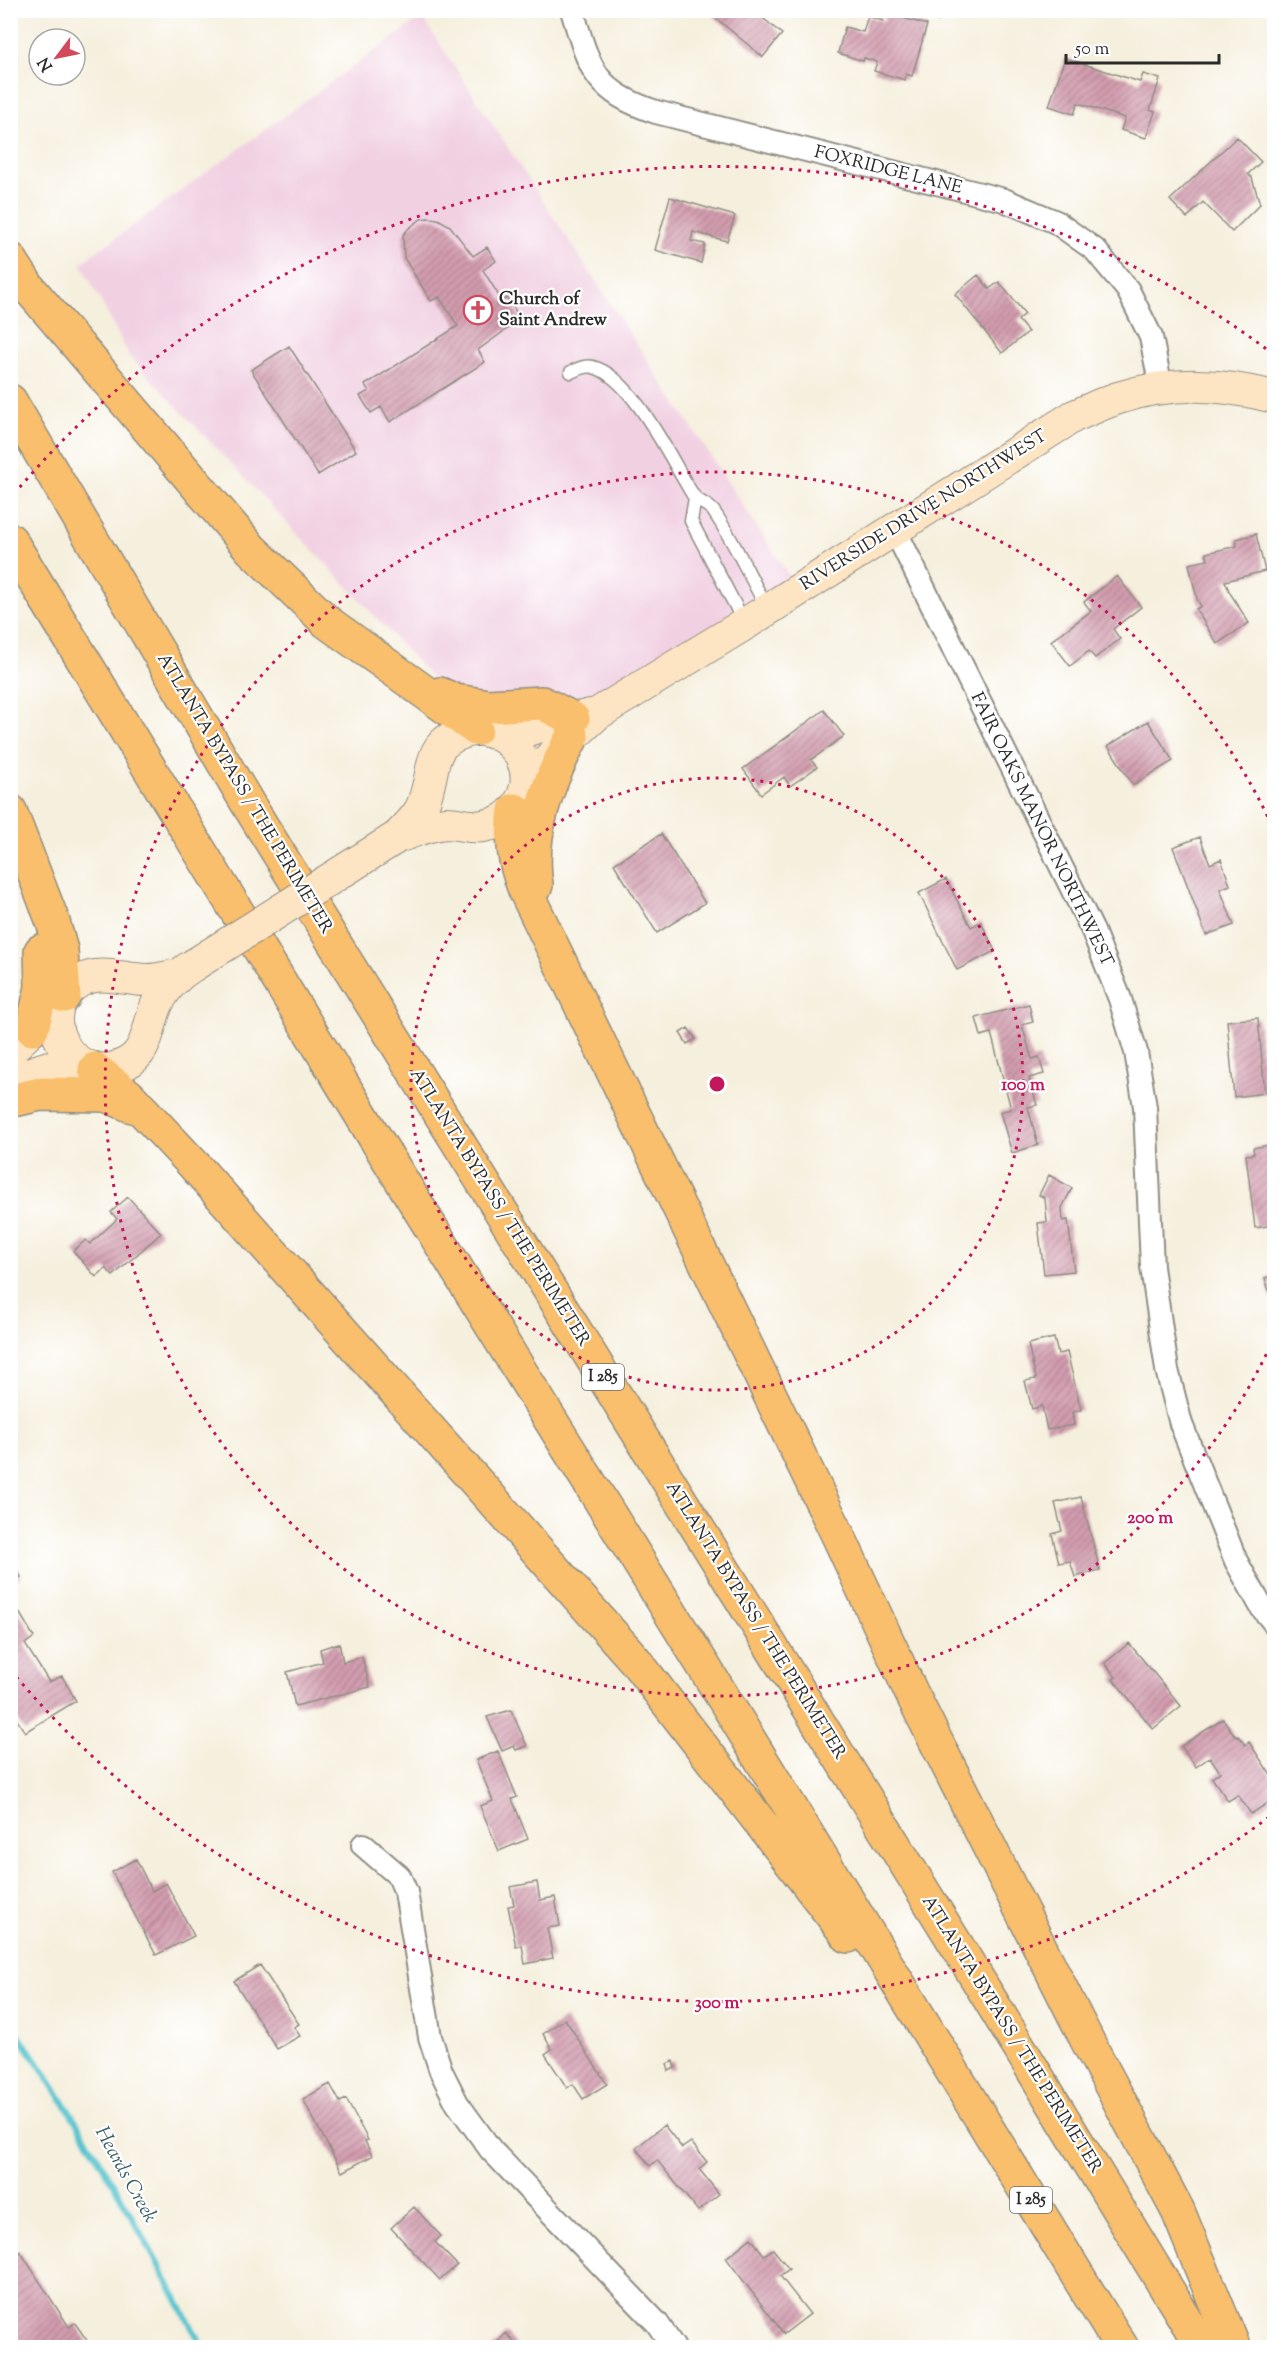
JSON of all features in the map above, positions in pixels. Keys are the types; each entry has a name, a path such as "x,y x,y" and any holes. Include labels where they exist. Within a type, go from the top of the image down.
{"highway":[{"path":"10,260 28,287 251,549 327,622 409,681 491,733"},
{"name":"ATLANTA BYPASS / THE PERIMETER","path":"10,401 254,814 942,1922 1203,2348"},
{"name":"I 285","path":"10,540 1122,2348"},
{"path":"409,681 456,701 488,706 542,703 581,723 543,802 535,839 535,876 543,928"},
{"path":"521,797 512,847 516,868 543,928 832,1523 911,1692 1089,2044 1178,2211 1234,2348"},
{"path":"10,811 61,950 62,999"},
{"path":"21,1040 40,1000 43,974 29,863"},
{"path":"87,1066 129,1096 210,1182 634,1659 940,2053"},
{"path":"10,1101 40,1094 106,1095 143,1111"}],"street":[{"name":"FOXRIDGE LANE","path":"572,10 584,49 597,76 613,93 635,104 1004,200 1056,222 1095,250 1128,290 1151,337 1161,388"},
{"name":"RIVERSIDE DRIVE NORTHWEST","path":"397,837 446,823 481,827 505,819 539,768 581,723 756,617 1074,416 1117,398 1161,388 1202,385 1236,387 1275,397"},
{"name":"FAIR OAKS MANOR NORTHWEST","path":"895,530 1093,931 1120,999 1136,1052 1145,1107 1152,1267 1167,1370 1181,1424 1236,1561 1262,1608 1275,1623"},
{"name":"RIVERSIDE DRIVE NORTHWEST","path":"397,837 423,805 432,762 438,750 448,740 460,733 491,733 581,723"},
{"path":"491,733 522,758 521,797"},
{"path":"10,1080 48,1067 87,1066 110,1069 125,1064 137,1055 146,1042 157,1004 166,989 185,970 397,837"},
{"path":"21,1040 79,981 92,976 106,975 146,980 185,970"},
{"path":"62,999 56,1016 56,1030 69,1055 87,1066"},
{"path":"363,1845 399,1876 406,1892 430,2037 441,2071 457,2103 491,2150 657,2323 674,2348"}],"lane":[{"path":"571,372 582,367 593,367 604,372 628,392 661,438 695,498 712,509 756,617"},
{"path":"695,498 691,521 756,617"}],"shaded area":[{"path":"422,17 790,577 522,758 501,754 365,605 130,357 81,263"}],"building":[{"path":"706,10 771,10 764,19 782,34 763,57"},
{"path":"923,10 942,10 939,21 922,17"},
{"path":"886,13 927,25 912,76 906,74 905,80 874,71 877,62 864,58 863,61 838,53 845,27 863,32 868,16 883,21"},
{"path":"1065,58 1140,82 1143,74 1160,79 1150,110 1155,112 1146,138 1121,130 1125,118 1078,103 1074,114 1049,106"},
{"path":"1237,137 1261,162 1248,174 1252,178 1260,204 1232,232 1203,202 1187,218 1170,200"},
{"path":"670,197 735,216 727,241 693,232 691,241 705,244 701,263 655,250"},
{"path":"421,219 438,219 450,226 473,256 487,247 496,261 483,270 502,301 507,298 521,319 478,350 485,362 390,422 381,407 371,413 360,396 369,391 365,385 458,326 439,297 431,301 404,258 403,235"},
{"path":"978,275 989,289 999,282 1025,314 1018,320 1028,332 1002,353 955,294"},
{"path":"289,346 356,451 318,475 251,370"},
{"path":"1256,534 1265,571 1225,581 1249,623 1217,644 1196,609 1201,606 1197,599 1189,564 1208,560 1206,553 1237,546 1236,539"},
{"path":"1117,576 1141,607 1113,629 1120,639 1095,658 1089,651 1070,666 1051,641 1091,611 1084,602"},
{"path":"824,710 844,736 811,760 817,767 790,786 784,777 761,794 743,769"},
{"path":"1148,721 1173,761 1133,785 1108,746"},
{"path":"661,834 705,903 657,933 614,864"},
{"path":"1200,837 1210,864 1221,859 1230,885 1220,889 1234,925 1206,935 1173,847"},
{"path":"946,879 971,927 981,922 995,951 957,970 919,893"},
{"path":"1029,1004 1033,1022 1022,1025 1032,1059 1039,1057 1044,1074 1029,1078 1037,1105 1028,1107 1038,1145 1012,1153 1000,1112 1011,1109 991,1033 981,1036 976,1018"},
{"path":"1258,1018 1265,1093 1234,1097 1227,1021"},
{"path":"688,1028 696,1039 687,1044 680,1033"},
{"path":"1274,1144 1274,1225 1255,1228 1246,1155 1254,1154 1253,1148"},
{"path":"1049,1175 1072,1188 1062,1208 1063,1221 1068,1220 1074,1271 1044,1274 1038,1223 1047,1222 1045,1198 1039,1195"},
{"path":"128,1197 161,1233 113,1276 106,1268 96,1277 73,1251 86,1240 90,1244 117,1219 111,1212"},
{"path":"1274,1275 1274,1308 1265,1278"},
{"path":"1054,1338 1058,1354 1067,1352 1081,1410 1072,1412 1074,1425 1047,1430 1042,1406 1032,1409 1025,1381 1036,1379 1028,1344"},
{"path":"1081,1497 1100,1570 1075,1577 1070,1561 1059,1563 1052,1534 1062,1531 1055,1503"},
{"path":"10,1558 21,1577 10,1584"},
{"path":"19,1612 34,1637 25,1644 49,1682 62,1676 76,1701 25,1732 10,1710 10,1617"},
{"path":"339,1643 343,1662 362,1657 370,1687 295,1706 287,1672 323,1662 320,1649"},
{"path":"1129,1643 1181,1706 1153,1729 1113,1679 1116,1677 1105,1663"},
{"path":"511,1710 527,1746 516,1750 514,1746 502,1751 487,1717"},
{"path":"1223,1719 1245,1745 1249,1742 1274,1780 1274,1799 1251,1814 1238,1795 1228,1801 1212,1778 1220,1772 1210,1757 1196,1767 1181,1746"},
{"path":"498,1751 517,1797 512,1799 528,1839 499,1851 480,1806 493,1801 476,1760"},
{"path":"136,1859 152,1891 166,1883 194,1936 156,1955 112,1872"},
{"path":"537,1882 540,1900 555,1897 560,1926 547,1928 553,1958 525,1964 522,1945 516,1947 508,1906 514,1905 510,1887"},
{"path":"260,1965 299,2024 294,2027 300,2036 277,2049 234,1981"},
{"path":"565,2019 607,2084 583,2099 573,2084 567,2088 545,2054 552,2049 543,2034"},
{"path":"673,2061 675,2068 669,2071 667,2064"},
{"path":"330,2084 340,2102 346,2099 368,2140 365,2141 372,2156 342,2172 303,2099"},
{"path":"664,2125 682,2148 691,2142 707,2162 699,2169 719,2194 698,2211 657,2160 650,2166 636,2148"},
{"path":"414,2207 441,2236 435,2242 457,2265 440,2280 391,2228"},
{"path":"751,2238 764,2255 773,2249 789,2269 780,2276 810,2314 784,2334 726,2258"},
{"path":"20,2251 69,2327 75,2323 88,2342 81,2348 17,2348 10,2338 10,2258"},
{"path":"506,2333 519,2348 491,2348"}],"waterway":[{"name":"Heards Creek","path":"10,2023 88,2141 136,2223 203,2348"}],"place":[{"name":"Church of Saint Andrew","path":"478,310"}]}
